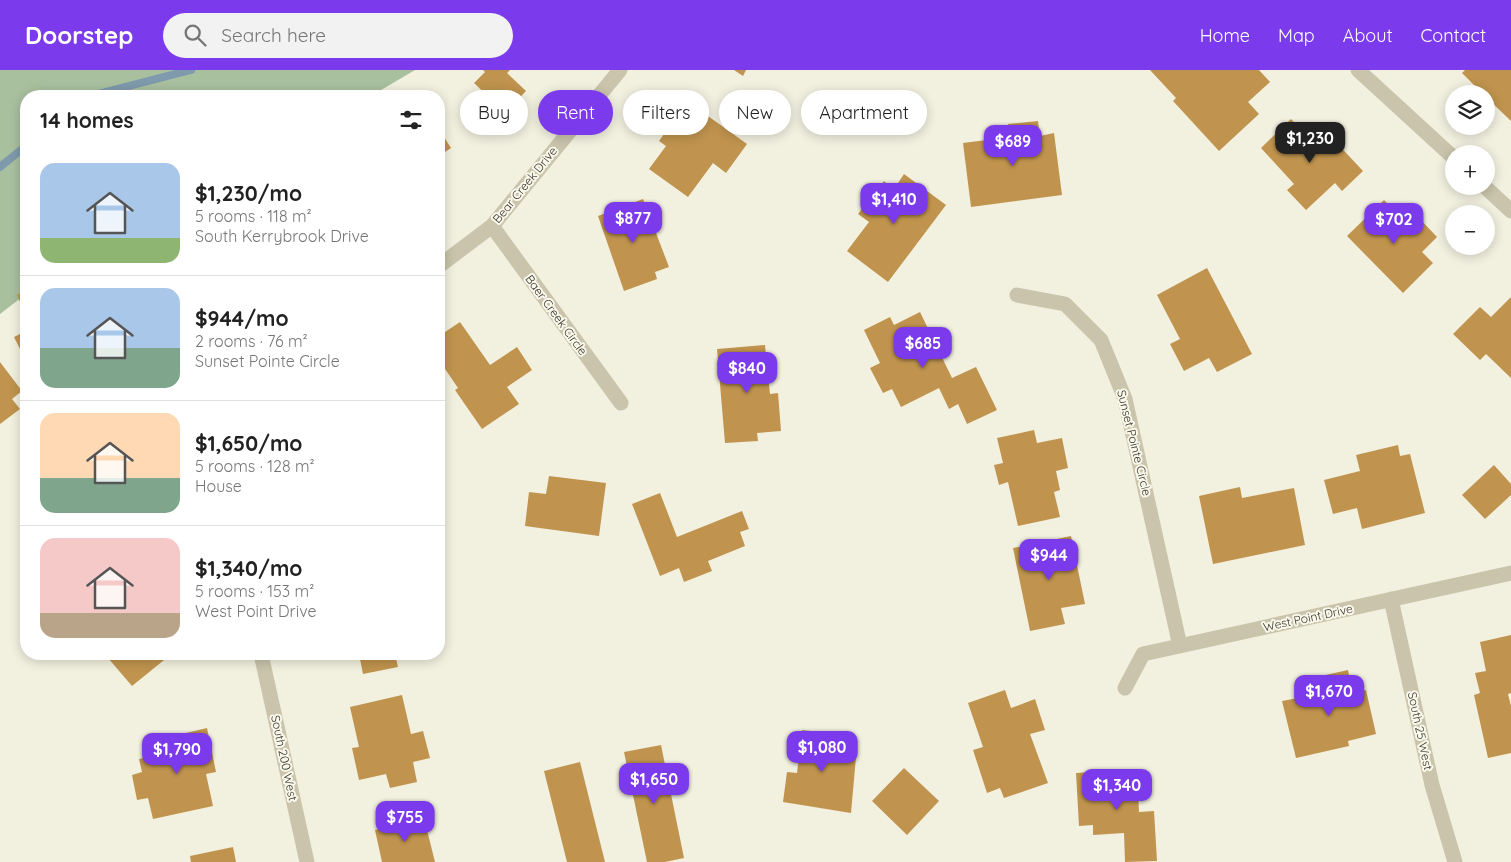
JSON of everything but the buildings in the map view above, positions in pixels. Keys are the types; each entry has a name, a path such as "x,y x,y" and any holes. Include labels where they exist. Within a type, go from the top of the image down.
{"street":[{"name":"Bear Creek Drive","path":"445,261 492,226 620,70"},
{"path":"1358,70 1445,150"},
{"path":"1494,195 1511,211"},
{"name":"Baer Creek Circle","path":"492,226 621,403"},
{"name":"Sunset Pointe Circle","path":"1017,294 1066,304 1101,340 1125,399 1180,646"},
{"name":"West Point Drive","path":"1125,688 1143,654 1511,573"},
{"name":"South 25 West","path":"1392,600 1432,785 1455,862"},
{"name":"South 200 West","path":"262,660 307,862"}],"green space":[{"path":"0,70 415,70 381,90 20,90 20,299 0,314"}],"waterway":[{"path":"113,90 191,70"},
{"path":"0,167 20,151"}]}
